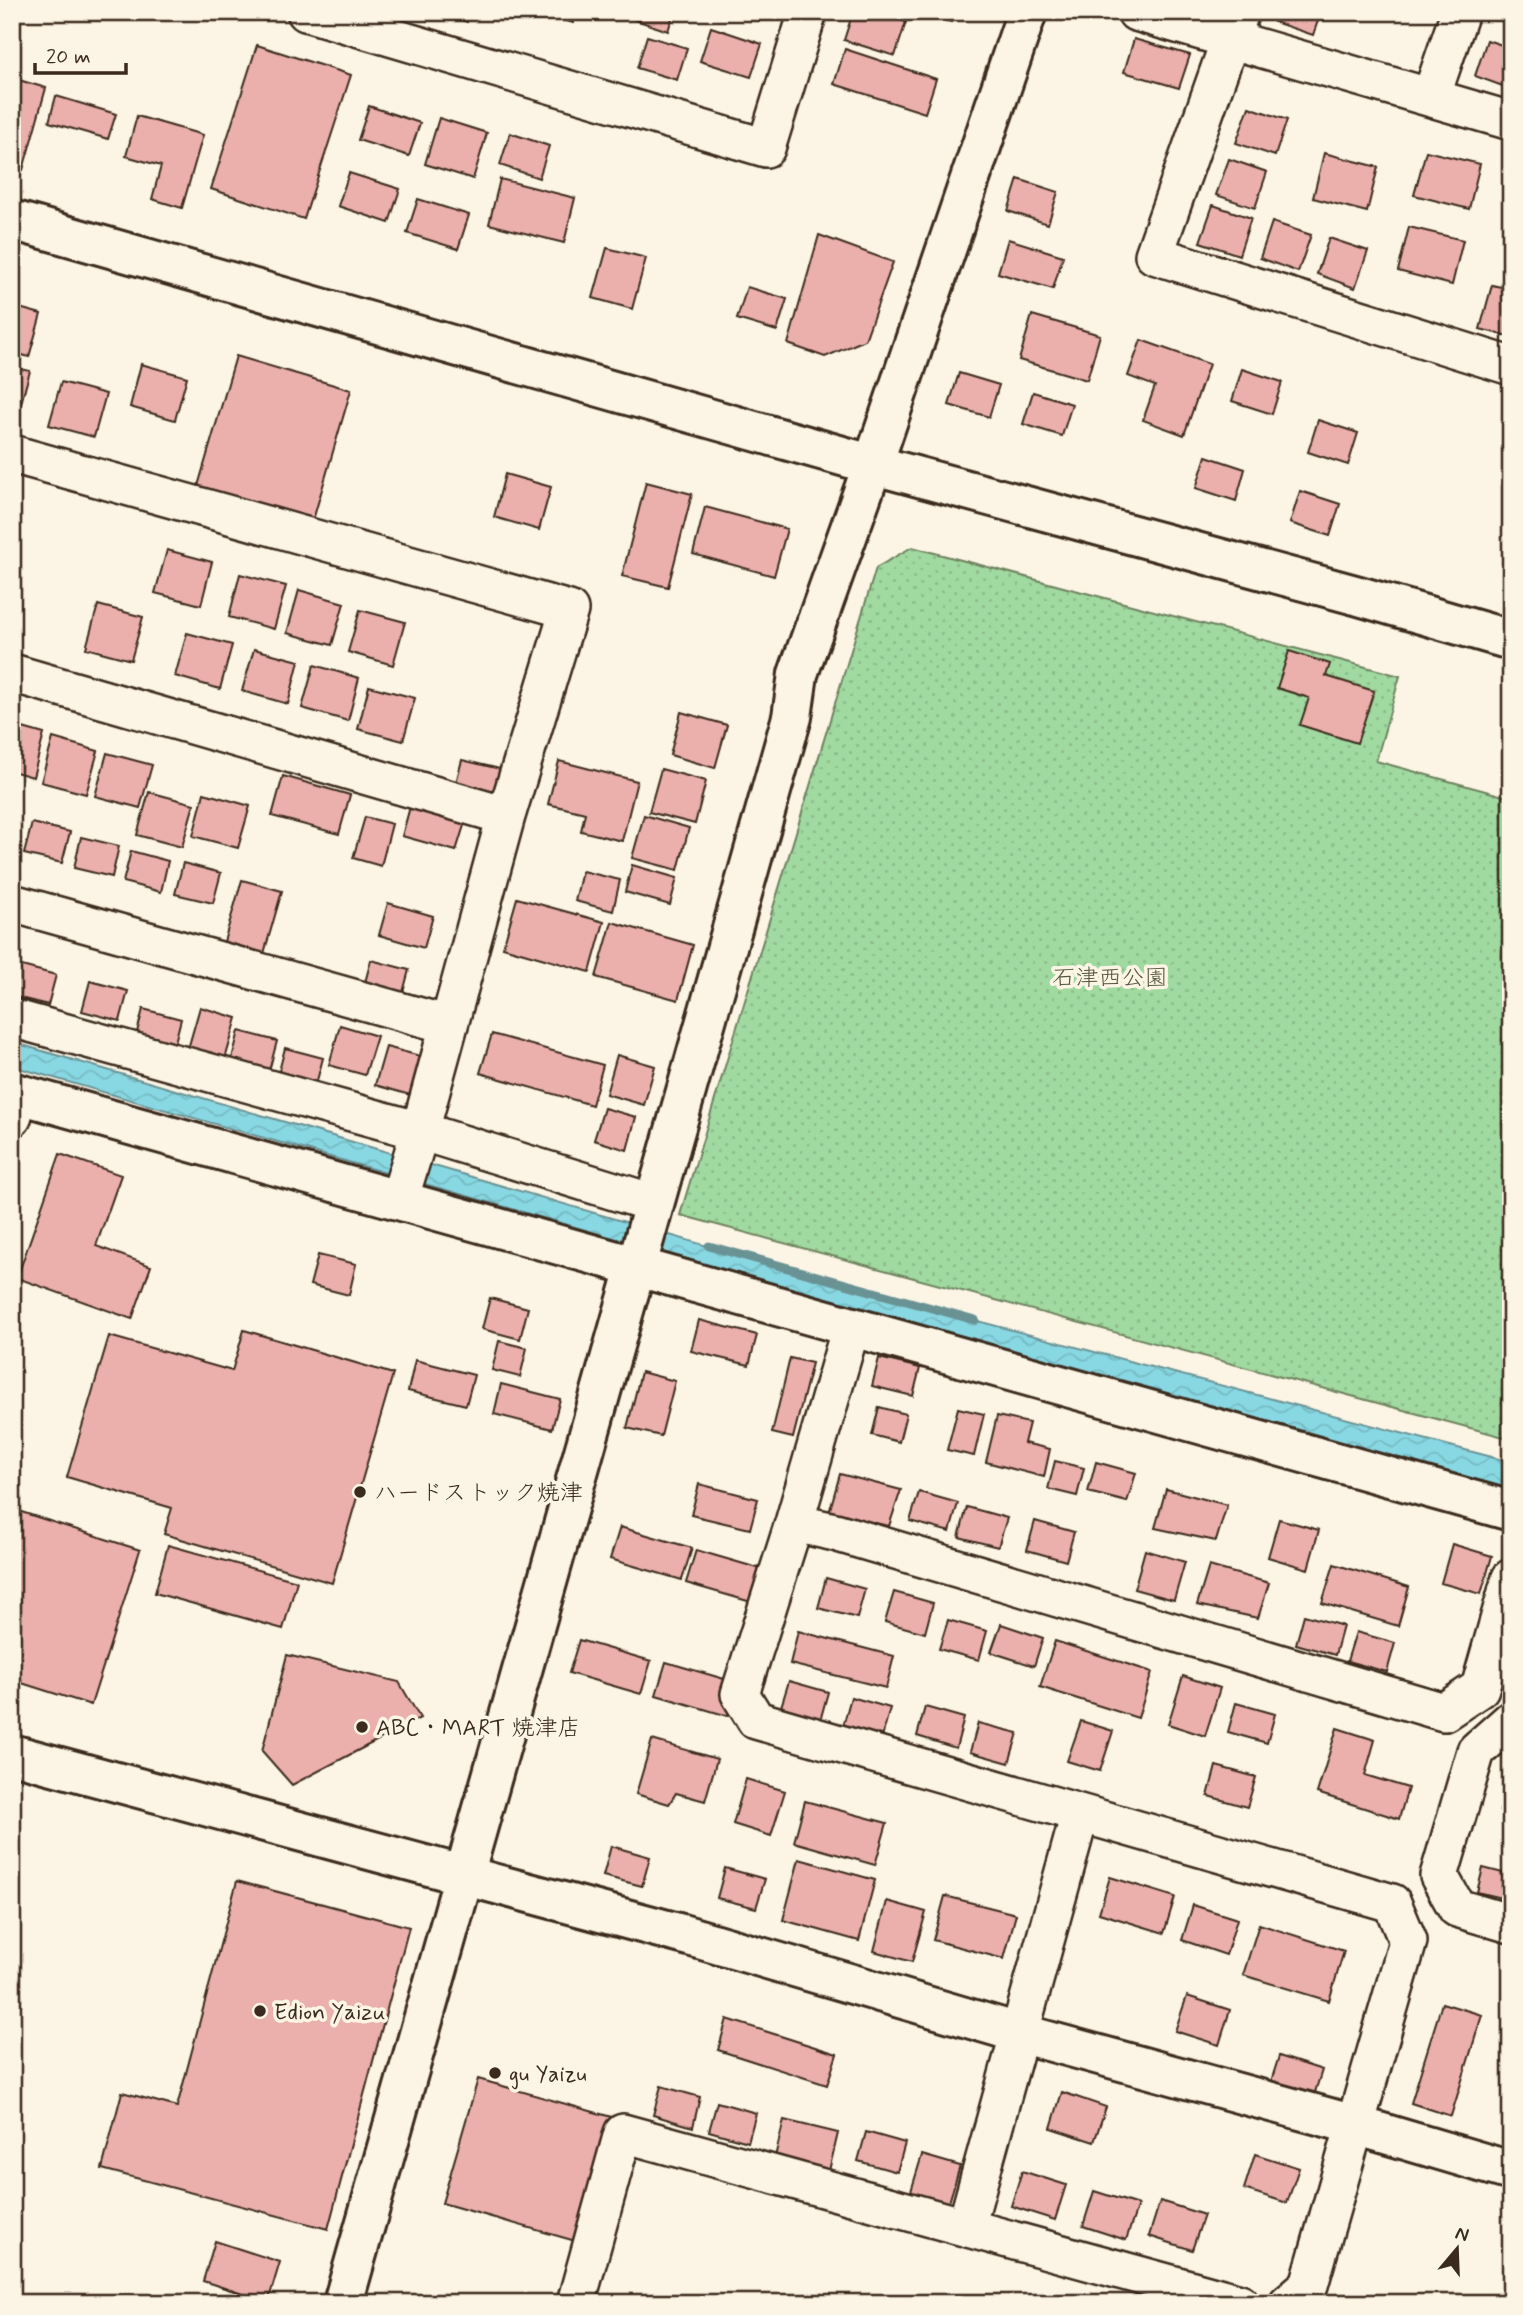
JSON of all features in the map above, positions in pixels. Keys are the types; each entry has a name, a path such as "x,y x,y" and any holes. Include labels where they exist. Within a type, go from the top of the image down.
{"street":[{"path":"306,12 766,148 808,12"},
{"path":"343,2303 792,717 798,674 873,464 1027,12"},
{"path":"1136,12 1235,27 1431,97 1511,121"},
{"path":"1431,97 1460,12"},
{"path":"1235,27 1154,255 1511,366"},
{"path":"12,220 873,464 1511,640"},
{"path":"12,454 569,610 506,816 420,1131 400,1193"},
{"path":"12,673 506,816"},
{"path":"12,903 449,1025"},
{"path":"12,1018 420,1131 653,1203"},
{"path":"15,1101 400,1193 636,1267 1511,1511"},
{"path":"851,1327 794,1523 740,1694 756,1720 1392,1903 1408,1941 1309,2286 1288,2303"},
{"path":"794,1523 848,1536 1444,1712 1479,1688 1511,1578"},
{"path":"1511,1720 1476,1751 1439,1877 1457,1908 1511,1924"},
{"path":"12,1754 682,1934 1019,2033 1355,2125 1511,2171"},
{"path":"966,2227 1080,1814"},
{"path":"576,2303 623,2133 1240,2303"}],"green space":[{"name":"石津西公園","path":"912,547 1400,676 1376,761 1511,798 1511,1439 680,1215 876,568"}],"water":[{"path":"12,1042 830,1282 1511,1462 1511,1489 992,1346 12,1066"}],"building":[{"path":"438,12 470,12 467,22"},
{"path":"539,12 576,12 573,23"},
{"path":"618,12 674,12 668,31"},
{"path":"853,12 874,12 906,22 895,56 844,40"},
{"path":"922,12 954,12 951,22"},
{"path":"1278,12 1321,12 1313,35 1274,22"},
{"path":"711,27 762,44 751,77 700,61"},
{"path":"647,36 687,48 677,80 637,68"},
{"path":"1134,39 1190,55 1179,88 1124,72"},
{"path":"1487,40 1511,48 1511,89 1475,76"},
{"path":"257,45 351,75 304,219 211,189"},
{"path":"845,49 936,79 925,113 834,84"},
{"path":"12,78 46,88 23,170 12,167"},
{"path":"56,96 116,114 108,139 49,122"},
{"path":"369,106 420,123 409,156 358,140"},
{"path":"1249,107 1287,120 1275,156 1236,143"},
{"path":"137,116 203,135 182,208 152,199 161,166 126,156"},
{"path":"439,118 487,133 473,179 425,164"},
{"path":"510,133 549,146 539,178 500,165"},
{"path":"1426,151 1480,164 1469,209 1414,195"},
{"path":"1324,153 1378,167 1367,212 1313,198"},
{"path":"1229,159 1267,172 1255,208 1216,195"},
{"path":"349,173 400,189 389,223 338,206"},
{"path":"500,179 575,198 564,243 489,224"},
{"path":"1018,179 1058,192 1048,224 1008,211"},
{"path":"418,199 469,215 458,249 407,233"},
{"path":"1213,205 1251,218 1239,255 1200,242"},
{"path":"1272,222 1311,235 1298,272 1260,258"},
{"path":"1409,227 1463,240 1452,285 1398,271"},
{"path":"819,235 893,262 865,340 825,357 788,344"},
{"path":"1329,238 1368,251 1355,288 1317,274"},
{"path":"1008,239 1063,256 1053,289 998,273"},
{"path":"607,248 646,258 632,309 593,298"},
{"path":"1492,285 1511,289 1511,337 1480,329"},
{"path":"747,287 787,299 777,331 737,319"},
{"path":"12,306 41,314 29,357 12,352"},
{"path":"1032,315 1100,335 1087,380 1019,360"},
{"path":"1141,340 1209,364 1184,435 1143,420 1155,386 1128,376"},
{"path":"236,356 351,390 313,520 198,486"},
{"path":"141,364 187,377 175,420 130,407"},
{"path":"12,367 30,371 18,414 12,413"},
{"path":"1242,369 1282,382 1272,414 1232,401"},
{"path":"959,373 999,385 989,417 949,405"},
{"path":"61,382 106,394 94,437 49,425"},
{"path":"1033,392 1072,404 1062,436 1023,424"},
{"path":"1318,420 1358,433 1348,465 1308,452"},
{"path":"1206,456 1245,469 1236,501 1196,488"},
{"path":"505,474 551,487 539,530 494,517"},
{"path":"646,482 692,494 668,587 622,576"},
{"path":"1300,491 1340,504 1330,536 1290,523"},
{"path":"705,507 787,529 774,576 693,554"},
{"path":"167,550 212,562 201,605 155,593"},
{"path":"240,574 286,586 274,629 229,617"},
{"path":"299,590 344,603 332,645 287,633"},
{"path":"98,605 143,617 131,660 86,648"},
{"path":"360,610 405,622 393,665 348,652"},
{"path":"187,633 232,645 220,689 175,676"},
{"path":"254,649 299,661 288,704 242,691"},
{"path":"1289,651 1330,664 1326,676 1374,691 1357,743 1300,725 1309,698 1277,688"},
{"path":"314,665 359,678 348,721 302,708"},
{"path":"369,686 415,698 403,741 358,729"},
{"path":"681,712 727,725 715,768 670,755"},
{"path":"12,725 44,734 33,777 12,771"},
{"path":"53,738 98,751 86,794 41,782"},
{"path":"107,753 152,765 140,808 95,796"},
{"path":"462,760 500,769 492,800 454,790"},
{"path":"559,761 637,781 622,841 581,831 585,813 548,804"},
{"path":"661,769 706,781 695,824 649,812"},
{"path":"283,776 350,795 339,834 272,816"},
{"path":"149,792 194,804 182,847 137,835"},
{"path":"204,793 250,806 238,848 193,836"},
{"path":"411,803 466,819 456,851 402,836"},
{"path":"644,815 689,828 678,870 632,858"},
{"path":"365,817 392,824 381,866 353,858"},
{"path":"32,823 70,832 62,863 24,854"},
{"path":"81,837 119,846 112,877 74,868"},
{"path":"131,851 168,861 161,892 123,882"},
{"path":"183,863 221,873 213,903 175,894"},
{"path":"632,865 677,878 670,905 625,892"},
{"path":"582,871 620,880 613,911 575,901"},
{"path":"242,880 282,891 263,957 223,945"},
{"path":"517,898 604,922 590,972 503,947"},
{"path":"388,903 433,916 424,948 379,935"},
{"path":"612,922 693,945 678,1000 596,977"},
{"path":"371,960 409,970 401,1000 363,990"},
{"path":"18,965 56,975 48,1005 12,996"},
{"path":"90,981 128,991 120,1021 82,1011"},
{"path":"200,1007 237,1018 223,1066 186,1056"},
{"path":"143,1009 181,1019 173,1050 135,1040"},
{"path":"340,1025 377,1036 365,1075 329,1065"},
{"path":"239,1031 277,1041 269,1071 231,1062"},
{"path":"492,1034 603,1065 592,1105 480,1073"},
{"path":"386,1047 420,1056 410,1095 375,1085"},
{"path":"285,1048 323,1058 315,1088 277,1079"},
{"path":"617,1055 655,1066 644,1105 606,1094"},
{"path":"604,1108 636,1117 627,1150 594,1140"},
{"path":"60,1154 121,1175 96,1246 151,1266 132,1319 17,1278"},
{"path":"318,1255 356,1264 349,1295 310,1285"},
{"path":"490,1298 528,1308 520,1339 482,1329"},
{"path":"699,1320 757,1335 749,1365 691,1351"},
{"path":"244,1330 393,1374 332,1583 164,1534 172,1508 67,1477 109,1336 232,1371"},
{"path":"499,1341 527,1348 520,1377 492,1370"},
{"path":"790,1358 812,1363 793,1438 772,1433"},
{"path":"879,1358 920,1368 913,1396 872,1386"},
{"path":"415,1360 474,1375 466,1405 408,1391"},
{"path":"641,1372 675,1381 661,1436 627,1428"},
{"path":"501,1384 560,1399 552,1429 494,1414"},
{"path":"879,1407 906,1414 899,1442 872,1435"},
{"path":"958,1408 984,1414 974,1456 947,1450"},
{"path":"997,1416 1029,1423 1024,1443 1050,1449 1044,1477 986,1462"},
{"path":"1055,1461 1084,1468 1077,1496 1048,1489"},
{"path":"1096,1462 1136,1473 1127,1502 1088,1492"},
{"path":"840,1474 901,1490 889,1526 829,1513"},
{"path":"699,1484 758,1499 750,1529 691,1515"},
{"path":"1166,1489 1227,1505 1216,1541 1155,1528"},
{"path":"919,1492 958,1503 950,1532 910,1521"},
{"path":"967,1507 1007,1518 998,1547 959,1537"},
{"path":"12,1509 140,1550 91,1705 12,1680"},
{"path":"1279,1519 1319,1530 1308,1569 1268,1557"},
{"path":"1035,1521 1074,1532 1066,1561 1027,1550"},
{"path":"620,1527 692,1548 682,1580 610,1559"},
{"path":"1452,1544 1492,1556 1481,1594 1441,1583"},
{"path":"168,1545 297,1581 283,1629 155,1593"},
{"path":"696,1550 768,1571 758,1604 686,1583"},
{"path":"1145,1550 1185,1562 1174,1600 1134,1589"},
{"path":"1334,1564 1409,1587 1398,1626 1322,1603"},
{"path":"1209,1566 1269,1583 1258,1618 1197,1605"},
{"path":"826,1578 865,1589 857,1618 818,1608"},
{"path":"894,1592 933,1603 925,1633 885,1622"},
{"path":"1304,1615 1343,1626 1335,1655 1296,1644"},
{"path":"948,1620 987,1631 979,1660 939,1649"},
{"path":"1001,1624 1043,1638 1034,1666 991,1652"},
{"path":"798,1631 894,1656 886,1688 790,1664"},
{"path":"1356,1632 1395,1643 1387,1672 1347,1661"},
{"path":"579,1640 651,1661 641,1694 569,1673"},
{"path":"1055,1641 1152,1672 1138,1718 1040,1687"},
{"path":"287,1655 399,1682 420,1718 292,1785 262,1751"},
{"path":"666,1662 738,1683 728,1716 656,1695"},
{"path":"1183,1676 1220,1688 1205,1736 1168,1724"},
{"path":"789,1681 828,1692 820,1721 780,1710"},
{"path":"851,1697 890,1708 882,1737 843,1726"},
{"path":"1236,1703 1275,1714 1267,1743 1228,1732"},
{"path":"925,1707 964,1718 956,1748 917,1736"},
{"path":"1081,1721 1113,1731 1100,1771 1067,1761"},
{"path":"978,1723 1018,1733 1009,1763 970,1752"},
{"path":"1337,1728 1375,1740 1365,1775 1408,1788 1399,1819 1317,1793"},
{"path":"652,1740 717,1759 705,1801 676,1793 669,1804 636,1794"},
{"path":"1216,1766 1256,1777 1247,1807 1208,1796"},
{"path":"1511,1776 1511,1815 1500,1811"},
{"path":"746,1779 785,1791 771,1836 733,1824"},
{"path":"805,1801 887,1823 875,1865 794,1842"},
{"path":"611,1846 650,1857 642,1886 603,1876"},
{"path":"799,1859 875,1880 859,1941 783,1920"},
{"path":"725,1868 765,1879 756,1908 717,1898"},
{"path":"1483,1868 1511,1875 1511,1900 1477,1892"},
{"path":"1110,1877 1175,1897 1164,1933 1099,1913"},
{"path":"237,1881 409,1927 328,2229 102,2169 122,2092 177,2107"},
{"path":"945,1896 1016,1914 1004,1959 933,1940"},
{"path":"887,1901 926,1912 912,1962 874,1951"},
{"path":"1193,1905 1237,1919 1226,1955 1182,1940"},
{"path":"1259,1924 1344,1951 1329,2001 1243,1975"},
{"path":"1187,1996 1230,2010 1219,2045 1175,2031"},
{"path":"1442,2003 1482,2015 1451,2116 1411,2103"},
{"path":"727,2019 837,2054 827,2085 718,2050"},
{"path":"1279,2056 1322,2070 1311,2105 1268,2091"},
{"path":"478,2079 615,2118 579,2242 442,2203"},
{"path":"661,2086 700,2097 693,2127 653,2115"},
{"path":"1062,2092 1106,2107 1094,2142 1051,2128"},
{"path":"717,2102 756,2113 748,2142 709,2131"},
{"path":"784,2120 838,2133 828,2175 774,2161"},
{"path":"866,2132 905,2143 897,2172 858,2161"},
{"path":"1255,2154 1299,2168 1287,2203 1244,2189"},
{"path":"922,2155 960,2166 947,2209 909,2198"},
{"path":"1022,2171 1066,2185 1055,2220 1011,2206"},
{"path":"1094,2191 1138,2205 1126,2240 1083,2226"},
{"path":"1160,2201 1204,2215 1192,2250 1149,2236"},
{"path":"215,2241 280,2262 268,2302 203,2281"}],"waterway":[{"path":"709,1246 975,1320"}],"place":[{"name":"ハードストック焼津","path":"360,1492"},
{"name":"ABC・MART 焼津店","path":"362,1727"},
{"name":"Edion Yaizu","path":"260,2011"},
{"name":"gu Yaizu","path":"495,2073"}]}
